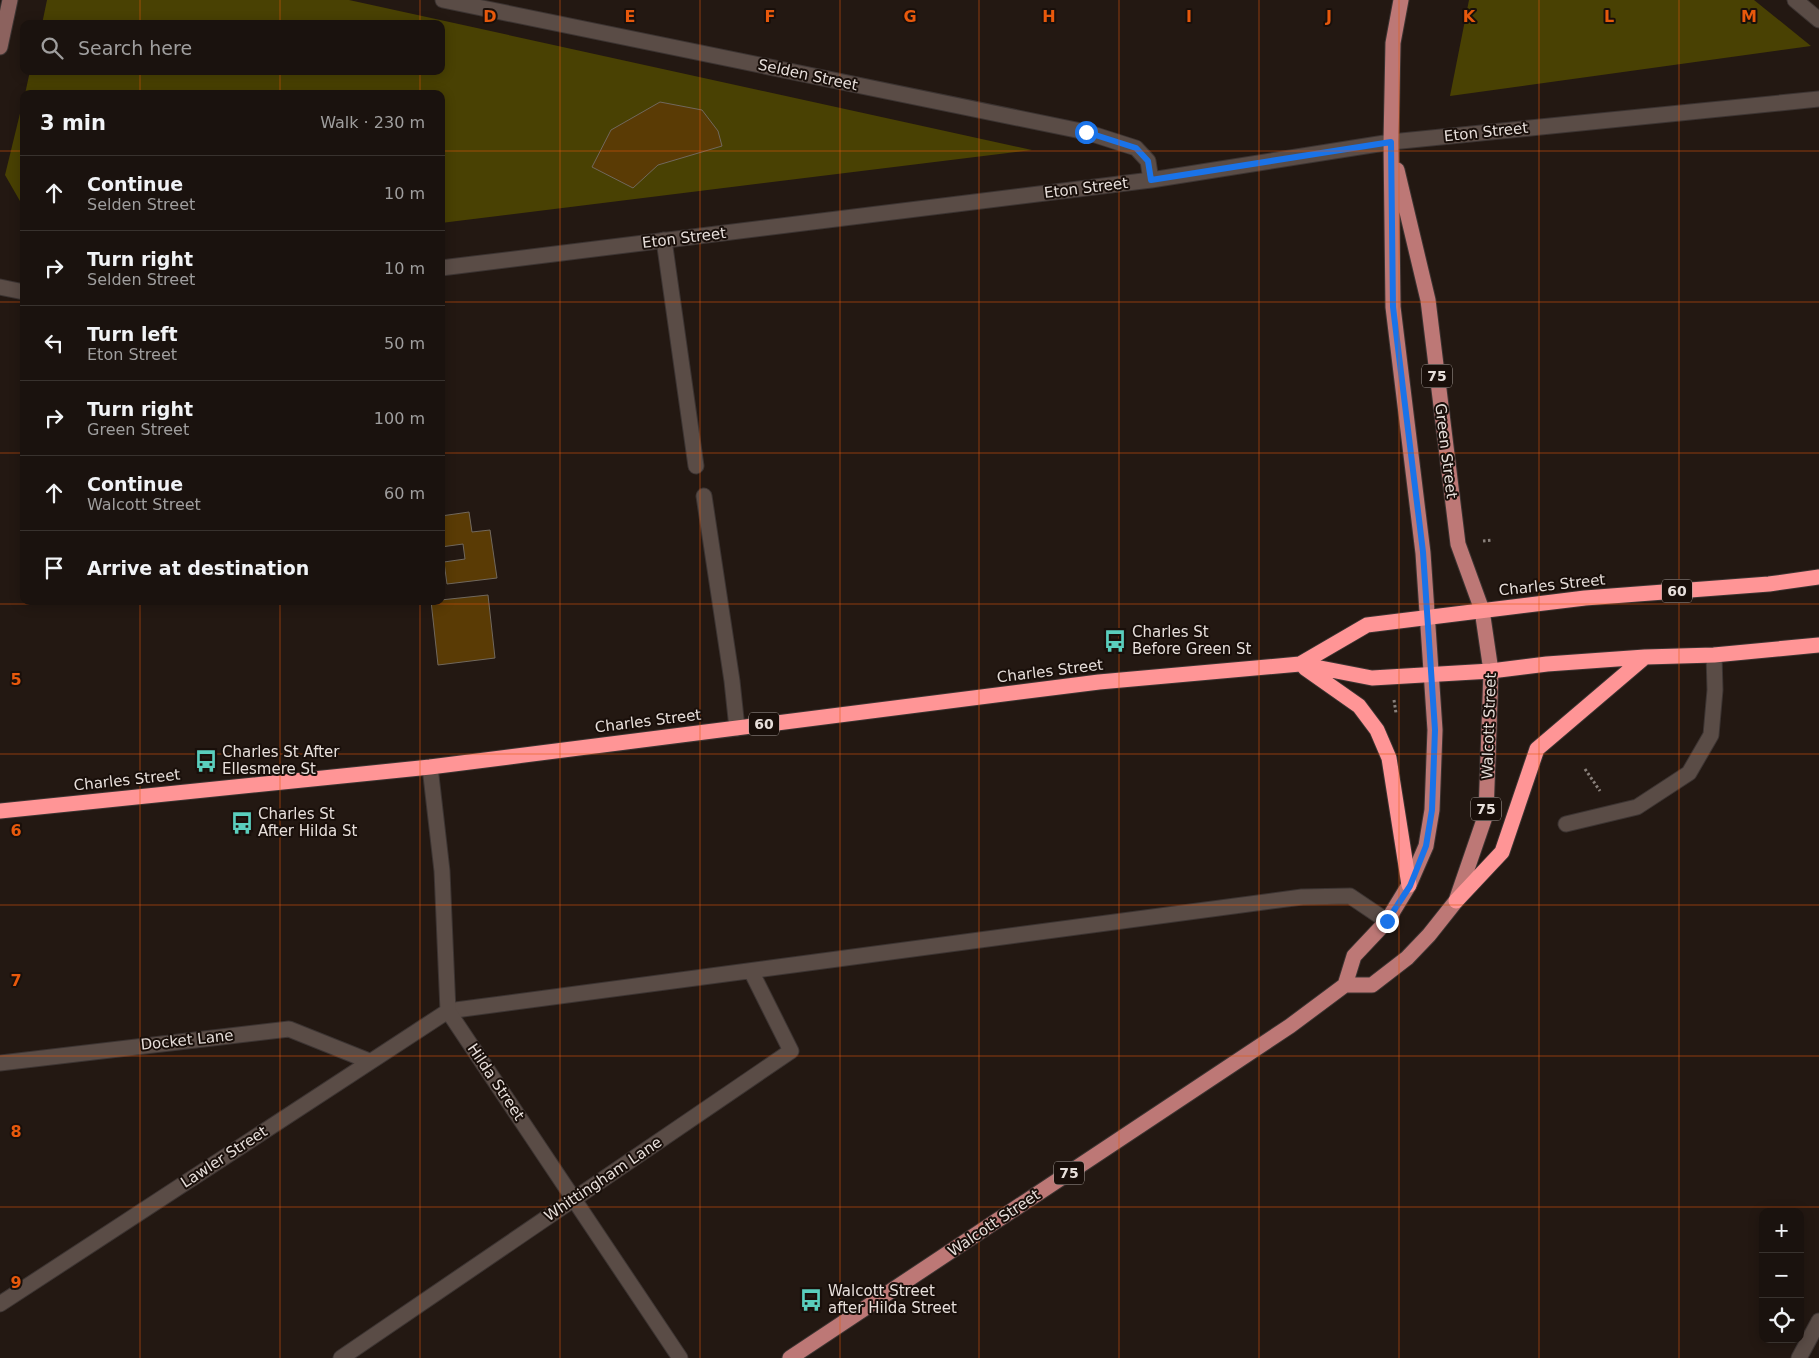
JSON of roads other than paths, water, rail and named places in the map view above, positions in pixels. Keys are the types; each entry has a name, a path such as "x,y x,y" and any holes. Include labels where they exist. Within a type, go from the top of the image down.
{"highway":[{"name":"Charles Street","path":"1300,664 1367,625 1585,598 1769,584 1819,578"},
{"name":"Charles Street","path":"0,811 430,766 1099,682 1300,664 1372,678 1491,671 1547,664 1714,654 1819,645"},
{"path":"1456,901 1502,852 1537,749 1645,657"},
{"path":"1300,664 1360,706 1378,730 1389,758 1410,886"}],"main road":[{"path":"0,47 10,0"},
{"name":"Green Street","path":"1402,0 1393,42 1391,142 1393,307 1423,552 1427,618"},
{"name":"Green Street","path":"1391,142 1428,300 1458,544 1482,610"},
{"name":"Walcott Street","path":"790,1358 1290,1026 1345,985 1372,985 1408,958 1456,901 1486,814 1491,671 1482,610"},
{"name":"75","path":"1345,985 1354,956 1387,921 1410,886 1426,846 1432,810 1435,730 1427,618"}],"street":[{"name":"Selden Street","path":"443,0 1086,132 1136,148 1148,161 1151,180"},
{"path":"1795,0 1819,20"},
{"name":"Eton Street","path":"445,267 1151,180 1391,142 1819,99"},
{"path":"664,240 696,466"},
{"path":"0,287 20,291"},
{"path":"704,496 737,728"},
{"path":"1566,824 1637,807 1689,773 1711,735 1715,690 1714,654"},
{"path":"430,766 442,871 448,1011 1302,897 1350,896 1387,921"},
{"name":"Whittingham Lane","path":"341,1358 791,1051 751,971"},
{"name":"Lawler Street","path":"0,1304 448,1011"},
{"name":"Hilda Street","path":"448,1011 680,1358"},
{"name":"Docket Lane","path":"0,1063 289,1029 369,1062"},
{"path":"1799,1358 1819,1321"}],"place":[{"name":"Charles St Before Green St","path":"1115,641"},
{"name":"Charles St After Ellesmere St","path":"206,761"},
{"name":"Charles St After Hilda St","path":"242,823"},
{"name":"Walcott Street after Hilda Street","path":"811,1300"}]}
